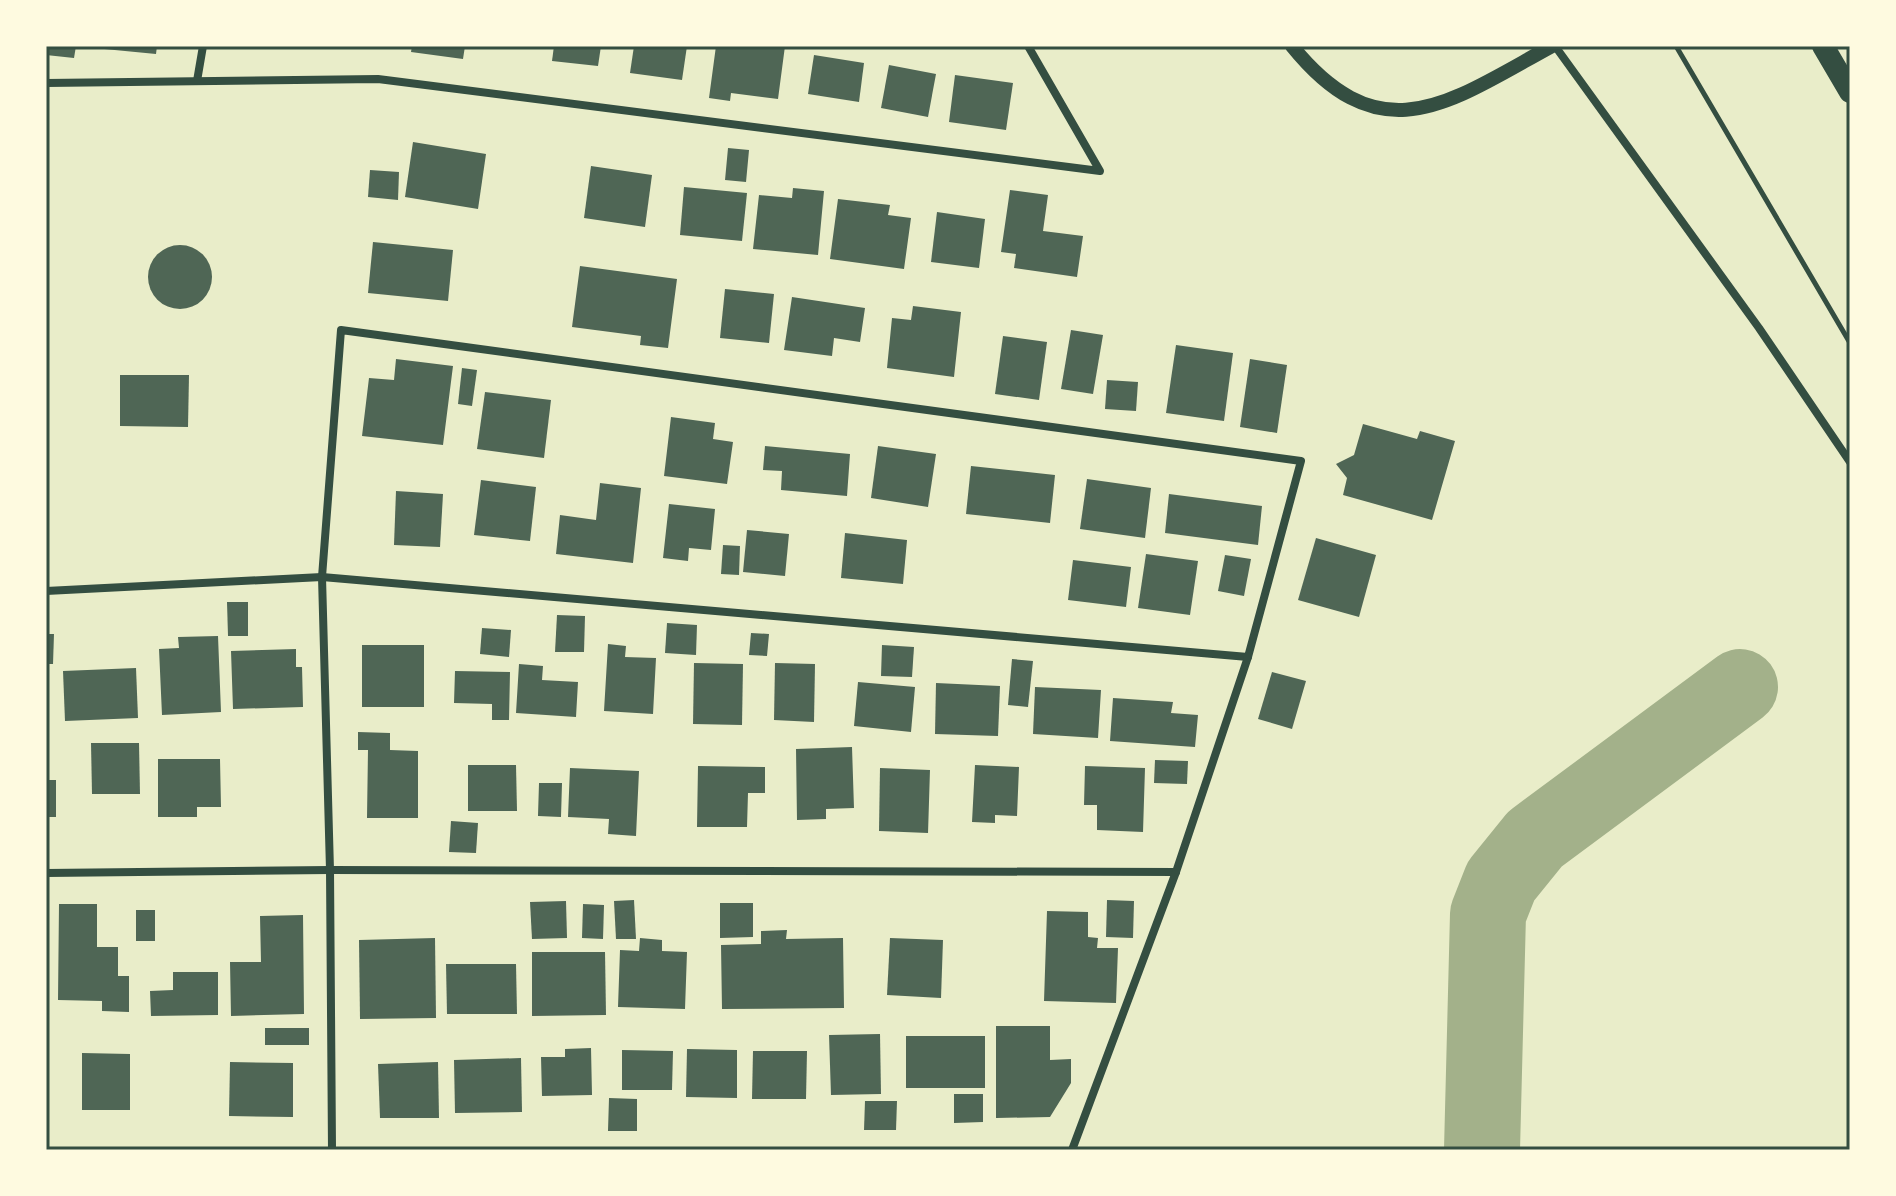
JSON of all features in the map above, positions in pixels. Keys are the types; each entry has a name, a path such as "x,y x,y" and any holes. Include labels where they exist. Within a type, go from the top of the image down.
{"highway":[{"path":"1823,46 1850,92"}],"street":[{"path":"197,81 203,46"},
{"path":"46,83 378,79 1100,171 1028,46"},
{"path":"1292,46 1310,68 1338,92 1372,108 1414,111 1451,101 1553,46 1759,328 1850,462"},
{"path":"332,1150 330,870 322,577 341,330 1301,461 1248,657 1176,872 1072,1150"},
{"path":"46,591 322,577 1248,657"},
{"path":"46,873 330,870 1176,872"}],"path":[{"path":"1676,46 1850,343"}],"building":[{"path":"46,46 76,46 74,58 46,55"},
{"path":"94,46 157,46 156,54"},
{"path":"412,46 465,46 463,59 411,52"},
{"path":"554,46 601,46 598,66 552,61"},
{"path":"634,46 687,46 682,80 630,73"},
{"path":"716,46 785,46 778,99 731,93 730,101 709,98"},
{"path":"814,55 864,63 859,102 808,94"},
{"path":"889,65 936,74 928,117 881,108"},
{"path":"955,75 1013,83 1006,130 949,122"},
{"path":"413,142 486,154 478,209 405,197"},
{"path":"728,148 749,150 746,182 725,180"},
{"path":"591,166 652,175 645,227 584,218"},
{"path":"370,170 399,172 398,200 368,197"},
{"path":"684,187 747,193 742,241 680,235"},
{"path":"793,188 824,191 818,255 753,249 759,195 792,198"},
{"path":"1010,190 1048,195 1043,231 1083,236 1077,277 1014,268 1016,254 1001,252"},
{"path":"838,199 890,205 888,215 911,218 904,269 830,259"},
{"path":"937,212 985,219 979,268 931,262"},
{"path":"373,242 453,250 448,301 368,293"},
{"path":"180,245 198,251 206,259 212,277 206,295 198,303 180,309 162,303 154,295 148,277 154,259 162,251"},
{"path":"580,266 677,279 668,348 640,345 641,336 572,327"},
{"path":"725,289 774,294 769,343 720,338"},
{"path":"792,297 865,308 860,342 834,338 832,356 784,350"},
{"path":"913,306 961,312 954,377 887,368 892,318 911,320"},
{"path":"1071,330 1103,335 1093,394 1061,389"},
{"path":"1003,336 1047,342 1039,400 995,394"},
{"path":"1176,345 1233,353 1224,421 1166,413"},
{"path":"396,359 453,366 443,445 362,436 369,378 394,380"},
{"path":"1250,359 1287,365 1277,433 1240,427"},
{"path":"462,368 477,370 472,406 458,404"},
{"path":"120,375 189,375 188,427 120,426"},
{"path":"1107,380 1138,382 1136,411 1105,409"},
{"path":"485,392 551,400 544,458 477,449"},
{"path":"671,417 715,423 713,439 733,442 727,484 664,476"},
{"path":"1363,424 1417,439 1420,431 1455,441 1432,520 1343,495 1347,478 1336,464 1354,455"},
{"path":"765,446 850,454 847,496 781,490 782,471 763,470"},
{"path":"878,446 936,454 928,507 871,498"},
{"path":"971,466 1055,475 1050,523 966,514"},
{"path":"1087,479 1151,488 1145,538 1080,529"},
{"path":"481,480 536,487 530,541 474,535"},
{"path":"600,483 641,488 633,563 556,554 560,515 596,520"},
{"path":"396,491 443,494 440,547 394,545"},
{"path":"1169,494 1262,506 1258,545 1165,533"},
{"path":"669,504 715,509 711,550 689,548 688,561 663,558"},
{"path":"747,530 789,534 785,576 743,572"},
{"path":"845,533 907,540 903,584 841,578"},
{"path":"1316,538 1376,555 1359,617 1298,600"},
{"path":"723,545 740,546 739,575 721,574"},
{"path":"1146,554 1198,561 1190,615 1138,608"},
{"path":"1225,555 1251,559 1244,596 1218,591"},
{"path":"1073,560 1131,567 1126,607 1068,600"},
{"path":"227,602 248,602 248,636 228,636"},
{"path":"557,615 585,616 584,652 555,652"},
{"path":"667,623 697,625 696,655 665,653"},
{"path":"482,628 511,630 509,657 480,654"},
{"path":"751,633 769,634 767,656 749,655"},
{"path":"46,634 54,634 53,664 46,664"},
{"path":"218,636 221,712 162,715 159,649 179,648 178,637"},
{"path":"608,644 626,646 625,657 656,658 653,714 604,711"},
{"path":"362,645 424,645 424,707 362,707"},
{"path":"882,645 914,647 912,677 881,676"},
{"path":"296,649 296,667 302,667 303,707 233,709 231,651"},
{"path":"1012,659 1033,661 1028,707 1008,705"},
{"path":"694,663 743,664 742,725 693,724"},
{"path":"775,663 815,664 814,722 774,720"},
{"path":"519,664 543,666 542,680 578,682 576,717 516,713"},
{"path":"136,668 138,718 65,721 63,671"},
{"path":"455,671 510,672 509,720 492,720 492,704 454,703"},
{"path":"1272,672 1306,681 1292,729 1258,719"},
{"path":"858,682 915,687 911,732 854,726"},
{"path":"936,683 1000,686 998,736 935,734"},
{"path":"1035,687 1101,690 1098,738 1033,734"},
{"path":"1113,698 1173,702 1171,713 1198,715 1195,747 1110,741"},
{"path":"358,732 390,733 390,750 418,751 418,818 367,818 368,750 358,750"},
{"path":"91,743 139,743 140,794 92,794"},
{"path":"852,747 854,808 826,809 826,819 797,820 796,749"},
{"path":"158,759 220,759 221,807 197,807 197,817 158,817"},
{"path":"1155,760 1188,761 1187,784 1154,783"},
{"path":"468,765 516,765 517,811 468,811"},
{"path":"975,765 1019,767 1017,816 995,815 995,823 972,822"},
{"path":"698,766 765,767 765,793 748,793 747,827 697,827"},
{"path":"1085,766 1145,768 1143,832 1097,830 1097,805 1084,805"},
{"path":"570,768 639,771 636,836 608,834 609,819 568,817"},
{"path":"880,768 930,770 928,833 879,831"},
{"path":"46,780 56,780 56,817 46,817"},
{"path":"539,783 562,783 561,817 538,816"},
{"path":"451,821 478,823 476,853 449,852"},
{"path":"634,900 636,939 616,939 614,901"},
{"path":"1107,900 1134,901 1133,938 1106,937"},
{"path":"566,901 567,938 532,939 530,902"},
{"path":"720,903 753,903 753,937 720,938"},
{"path":"59,904 97,904 97,947 118,947 118,976 129,976 129,1012 102,1011 102,1001 58,1000"},
{"path":"583,904 604,905 603,939 582,938"},
{"path":"136,910 155,910 155,941 136,941"},
{"path":"1047,911 1088,912 1088,937 1098,938 1097,948 1118,948 1116,1003 1044,1001"},
{"path":"303,915 304,1014 231,1016 230,962 261,962 260,916"},
{"path":"787,930 786,939 843,938 844,1008 722,1009 721,945 761,944 761,931"},
{"path":"435,938 436,1018 360,1019 359,940"},
{"path":"640,938 662,940 662,951 687,952 685,1009 618,1007 620,950 639,951"},
{"path":"890,938 943,940 941,998 887,995"},
{"path":"532,952 605,952 606,1015 532,1016"},
{"path":"446,964 516,964 517,1014 447,1014"},
{"path":"173,972 218,972 218,1015 151,1016 150,991 173,990"},
{"path":"996,1026 1050,1026 1050,1060 1071,1059 1071,1083 1050,1117 996,1118"},
{"path":"265,1028 309,1028 309,1045 265,1045"},
{"path":"880,1034 881,1094 831,1095 829,1035"},
{"path":"906,1036 985,1036 985,1088 906,1088"},
{"path":"591,1048 592,1095 542,1096 541,1057 565,1057 565,1049"},
{"path":"687,1049 737,1050 737,1098 686,1097"},
{"path":"622,1050 673,1051 672,1090 622,1090"},
{"path":"753,1051 807,1051 806,1099 752,1099"},
{"path":"82,1053 130,1054 130,1110 82,1110"},
{"path":"521,1058 522,1112 455,1113 454,1060"},
{"path":"230,1062 293,1063 293,1117 229,1116"},
{"path":"438,1062 439,1118 380,1118 378,1064"},
{"path":"954,1094 983,1094 983,1122 954,1123"},
{"path":"609,1098 637,1099 637,1131 608,1131"},
{"path":"865,1101 897,1101 896,1130 864,1130"}],"waterway":[{"path":"1482,1150 1488,914 1501,881 1535,839 1740,687"}]}
